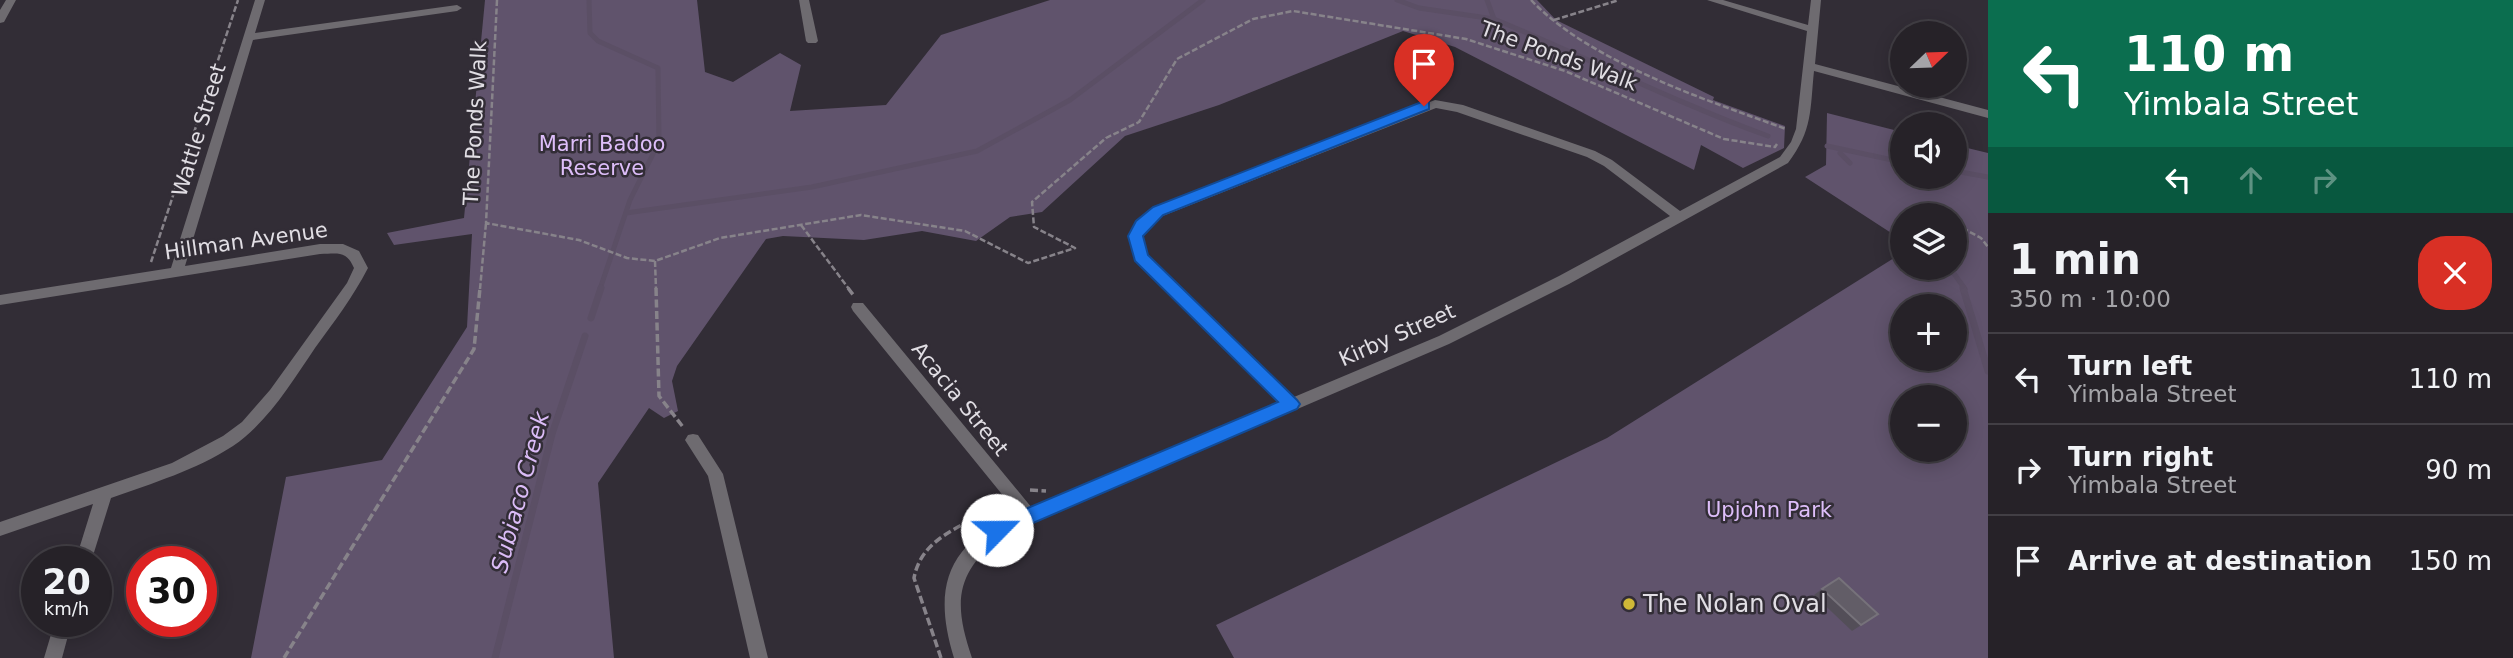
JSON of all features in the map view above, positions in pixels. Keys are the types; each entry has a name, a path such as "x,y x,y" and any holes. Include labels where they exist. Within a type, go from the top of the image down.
{"street":[{"path":"0,20 11,0"},
{"name":"Wattle Street","path":"176,272 260,0"},
{"path":"804,0 813,41"},
{"path":"1712,0 1811,29"},
{"name":"Kirby Street","path":"963,658 955,636 951,601 962,564 984,539 1029,516 1444,340 1773,168 1791,153 1802,129 1811,67 1811,29 1816,0"},
{"path":"248,37 457,8"},
{"path":"1811,67 1988,114"},
{"path":"1291,404 1141,257 1135,236 1150,216 1435,104 1458,108 1591,154 1608,163 1680,217"},
{"name":"Hillman Avenue","path":"0,300 332,248 354,254 361,268 352,286 275,394 247,426 200,457 104,495 0,529"},
{"name":"Acacia Street","path":"858,307 1029,516"},
{"path":"693,440 715,474 759,658"},
{"path":"88,546 104,495"},
{"path":"52,658 59,637"}],"path":[{"name":"Wattle Street","path":"151,262 238,0"},
{"name":"The Ponds Walk","path":"497,0 486,223 495,227 544,232 579,240 627,258 655,261 720,238 861,215 965,231 1028,263 1075,248 1034,227 1032,202 1106,138 1139,122 1177,59 1253,19 1293,10 1466,39 1565,71 1724,138 1775,146 1786,129 1695,96 1606,51 1553,20 1531,0"},
{"path":"1553,20 1619,0"},
{"path":"284,658 474,349 486,223"},
{"path":"801,225 850,288 858,307"},
{"path":"1967,231 1981,238 1988,247"},
{"path":"655,261 659,396 693,440"}],"green space":[{"name":"Marri Badoo Reserve","path":"485,0 697,0 705,72 733,82 780,53 801,65 790,111 886,105 941,35 1050,0 1537,0 1556,20 1714,97 1713,100 1785,126 1784,148 1743,168 1701,145 1694,170 1455,47 1403,31 1219,105 1125,136 1042,212 1010,217 976,241 922,231 864,240 783,236 766,239 677,366 672,381 678,411 664,418 649,408 598,483 614,658 251,658 286,477 382,460 467,327 472,234 394,245 387,233 464,218"},
{"name":"Upjohn Park","path":"1827,113 1890,129 1890,189 1967,189 1967,148 1988,153 1988,658 1234,658 1216,625 1607,438 1890,261 1890,280 1967,280 1967,203 1890,203 1890,232 1805,177 1826,165"}],"building":[{"path":"1839,578 1878,614 1861,625 1822,589"}],"waterway":[{"name":"Subiaco Creek","path":"589,0 590,33 598,41 658,68 659,142 630,200 600,289"},
{"path":"626,213 812,187 977,151 1070,100 1203,0"},
{"path":"1397,0 1419,8 1494,19"},
{"path":"1487,0 1494,19"},
{"path":"1494,19 1698,109 1768,136"},
{"path":"1827,146 1890,159"},
{"path":"1840,153 1850,163"},
{"path":"1967,173 1988,177"},
{"path":"1959,280 1965,289"},
{"name":"Subiaco Creek","path":"591,318 601,288"},
{"path":"1963,288 1988,371"},
{"name":"Subiaco Creek","path":"495,658 552,434 585,336"}],"place":[{"name":"The Nolan Oval","path":"1629,604"}],"route":[{"path":"997,530 1291,404 1141,257 1135,236 1141,225 1158,211 1424,106"}]}
